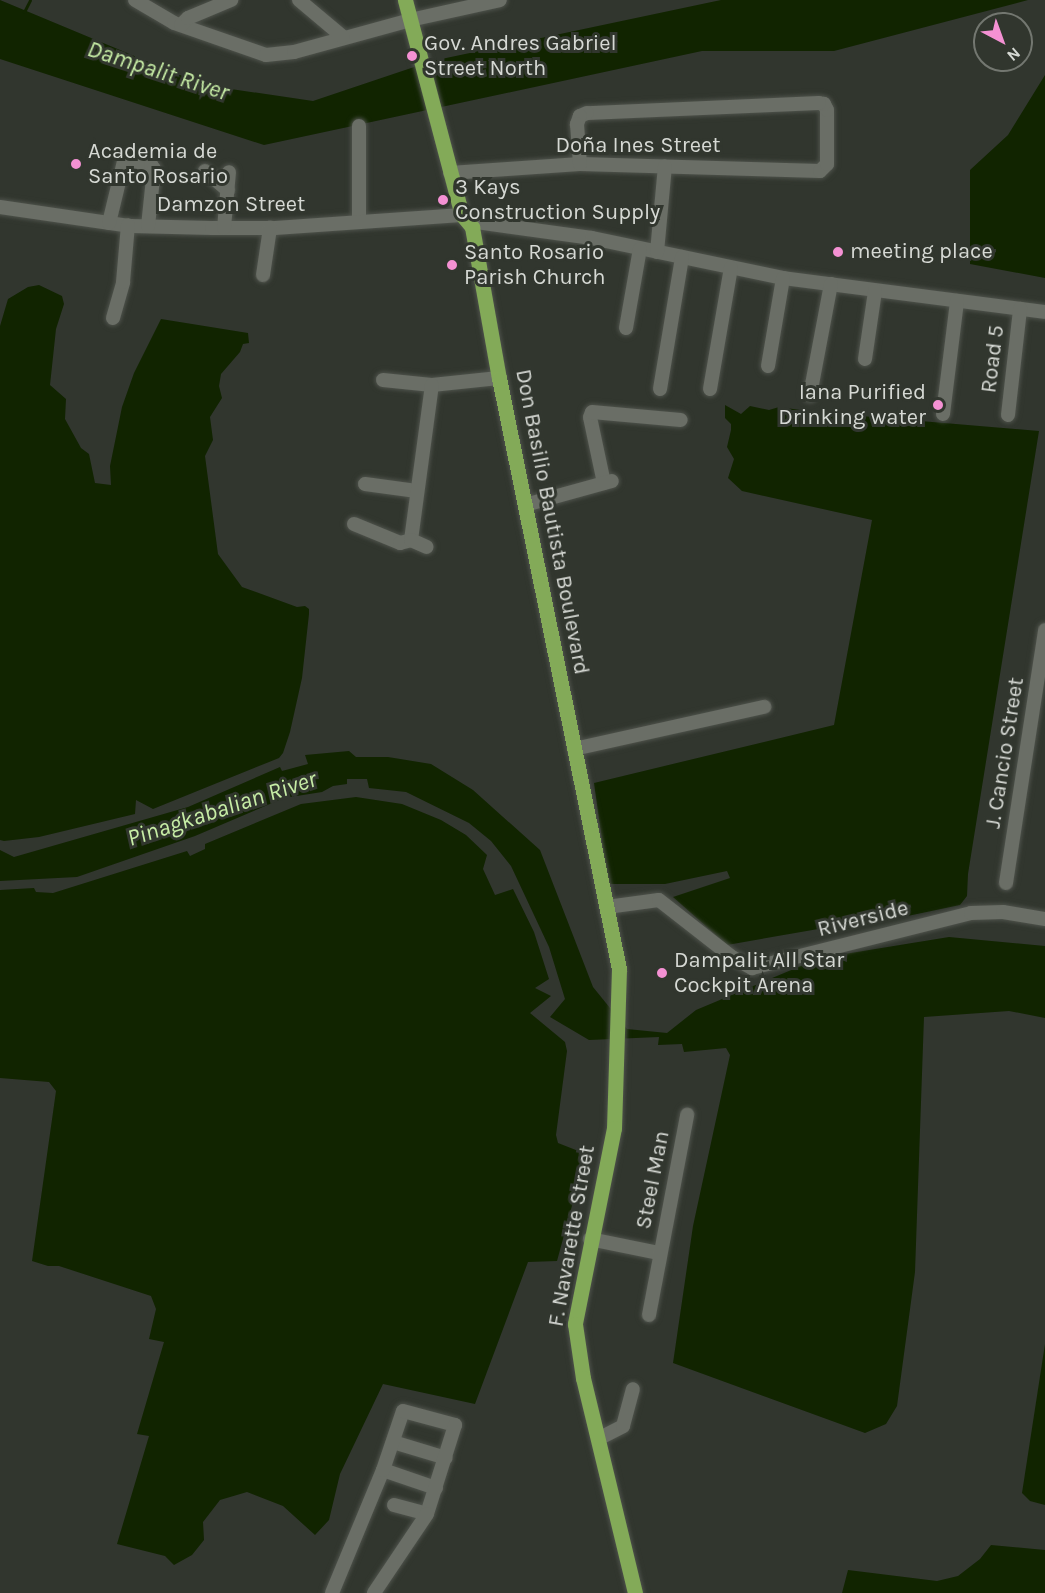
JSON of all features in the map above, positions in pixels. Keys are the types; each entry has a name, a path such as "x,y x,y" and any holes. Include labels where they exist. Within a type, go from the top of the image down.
{"main road":[{"name":"Don Basilio Bautista Boulevard","path":"405,0 450,173 466,218 472,227 499,378 619,969 618,1061"},
{"name":"F. Navarette Street","path":"618,1061 614,1128 590,1239 575,1324 576,1346 635,1593"}],"street":[{"path":"135,0 181,25 266,54 294,52 410,20 500,0"},
{"path":"181,25 188,18 229,0"},
{"path":"299,0 343,37"},
{"name":"Doña Ines Street","path":"450,173 580,164 819,171 827,164 827,110 819,103 587,113 579,116 577,124 580,164"},
{"path":"359,126 359,222"},
{"path":"109,223 124,161 128,160 151,165 154,169 148,226"},
{"path":"657,252 665,165"},
{"path":"205,171 228,190"},
{"path":"224,228 229,172"},
{"name":"Damzon Street","path":"0,207 128,225 224,228 270,228 466,218 592,238 783,278 1045,312"},
{"path":"113,318 123,282 128,225"},
{"path":"263,275 270,228"},
{"path":"626,328 640,249"},
{"path":"660,389 682,257"},
{"path":"710,389 731,268"},
{"path":"768,366 783,278"},
{"path":"810,395 831,284"},
{"path":"865,359 876,291"},
{"path":"943,414 957,301"},
{"name":"Road 5","path":"1008,415 1020,309"},
{"path":"383,380 432,385 499,378"},
{"path":"411,540 432,385"},
{"path":"525,505 608,482 590,417 592,412 681,420"},
{"path":"365,484 417,491"},
{"path":"354,524 400,543 411,540 427,547"},
{"name":"J. Cancio Street","path":"1006,883 1045,630"},
{"path":"574,749 764,707"},
{"name":"Riverside","path":"607,907 659,900 732,957 752,968 971,913 1003,912 1045,919"},
{"name":"Steel Man","path":"648,1315 687,1115"},
{"name":"Steel Man","path":"590,1239 659,1253"},
{"path":"598,1439 623,1426 633,1389"},
{"path":"332,1593 383,1470 404,1411 455,1425 427,1514 374,1593"},
{"path":"393,1442 446,1458"},
{"path":"383,1470 436,1488"},
{"path":"394,1505 427,1514"}],"water":[{"name":"Dampalit River","path":"0,0 204,85 313,101 432,61 721,0 1028,0 982,12 973,12 973,14 834,51 702,51 264,145 0,59"},
{"path":"1045,75 1045,278 970,264 970,170 1008,135"},
{"path":"39,285 62,296 64,304 56,329 50,385 66,399 65,419 81,448 89,454 95,483 111,485 110,466 122,407 134,373 161,319 248,333 249,343 243,344 240,352 221,374 219,386 222,398 210,417 213,440 205,456 218,554 242,587 297,607 305,606 309,609 309,614 302,678 290,732 279,758 153,809 136,800 135,814 39,837 4,841 0,840 0,326 8,299 28,287"},
{"path":"725,405 741,414 750,406 769,410 779,407 1039,431 968,874 967,896 960,905 836,931 824,928 727,945 673,897 730,878 727,871 665,884 608,884 594,783 834,725 872,520 742,491 728,478 734,459 727,447 731,424 725,418"},
{"name":"Pinagkabalian River","path":"349,751 356,757 388,757 431,764 473,790 540,850 593,987 627,1029 667,1033 696,1010 820,958 949,937 1045,946 1045,1018 1009,1011 924,1017 915,1272 897,1406 886,1424 865,1433 673,1363 693,1226 730,1055 726,1048 684,1052 682,1044 658,1045 659,1037 589,1040 550,1017 565,999 549,947 511,866 491,841 469,823 406,792 369,788 367,779 347,779 347,784 333,786 322,792 284,798 195,836 77,877 0,881 0,850 14,857 188,807 280,767 282,771 308,764 305,755"},
{"path":"356,797 402,804 441,820 466,835 487,855 483,869 495,895 513,889 534,932 549,979 535,988 551,996 530,1013 565,1042 567,1051 556,1135 558,1143 586,1154 557,1261 528,1262 475,1404 383,1384 340,1474 329,1520 315,1535 283,1506 247,1492 220,1500 203,1522 204,1540 192,1555 174,1565 165,1556 117,1544 149,1436 137,1434 164,1342 149,1339 156,1309 151,1296 59,1266 48,1266 32,1261 56,1091 49,1082 0,1078 0,890 34,888 36,892 53,893 187,851 190,856 205,849 205,844 301,804"},
{"path":"1045,1344 1045,1505 1030,1501 1022,1493"},
{"path":"991,1545 1045,1550 1045,1593 842,1593 848,1570 937,1581 958,1576 980,1559"}],"waterway":[{"path":"24,12 30,0"}],"place":[{"name":"Gov. Andres Gabriel Street North","path":"412,56"},
{"name":"Academia de Santo Rosario","path":"76,164"},
{"name":"3 Kays Construction Supply","path":"443,200"},
{"name":"meeting place","path":"838,252"},
{"name":"Santo Rosario Parish Church","path":"452,265"},
{"name":"Iana Purified Drinking water","path":"938,405"},
{"name":"Dampalit All Star Cockpit Arena","path":"662,973"}]}
